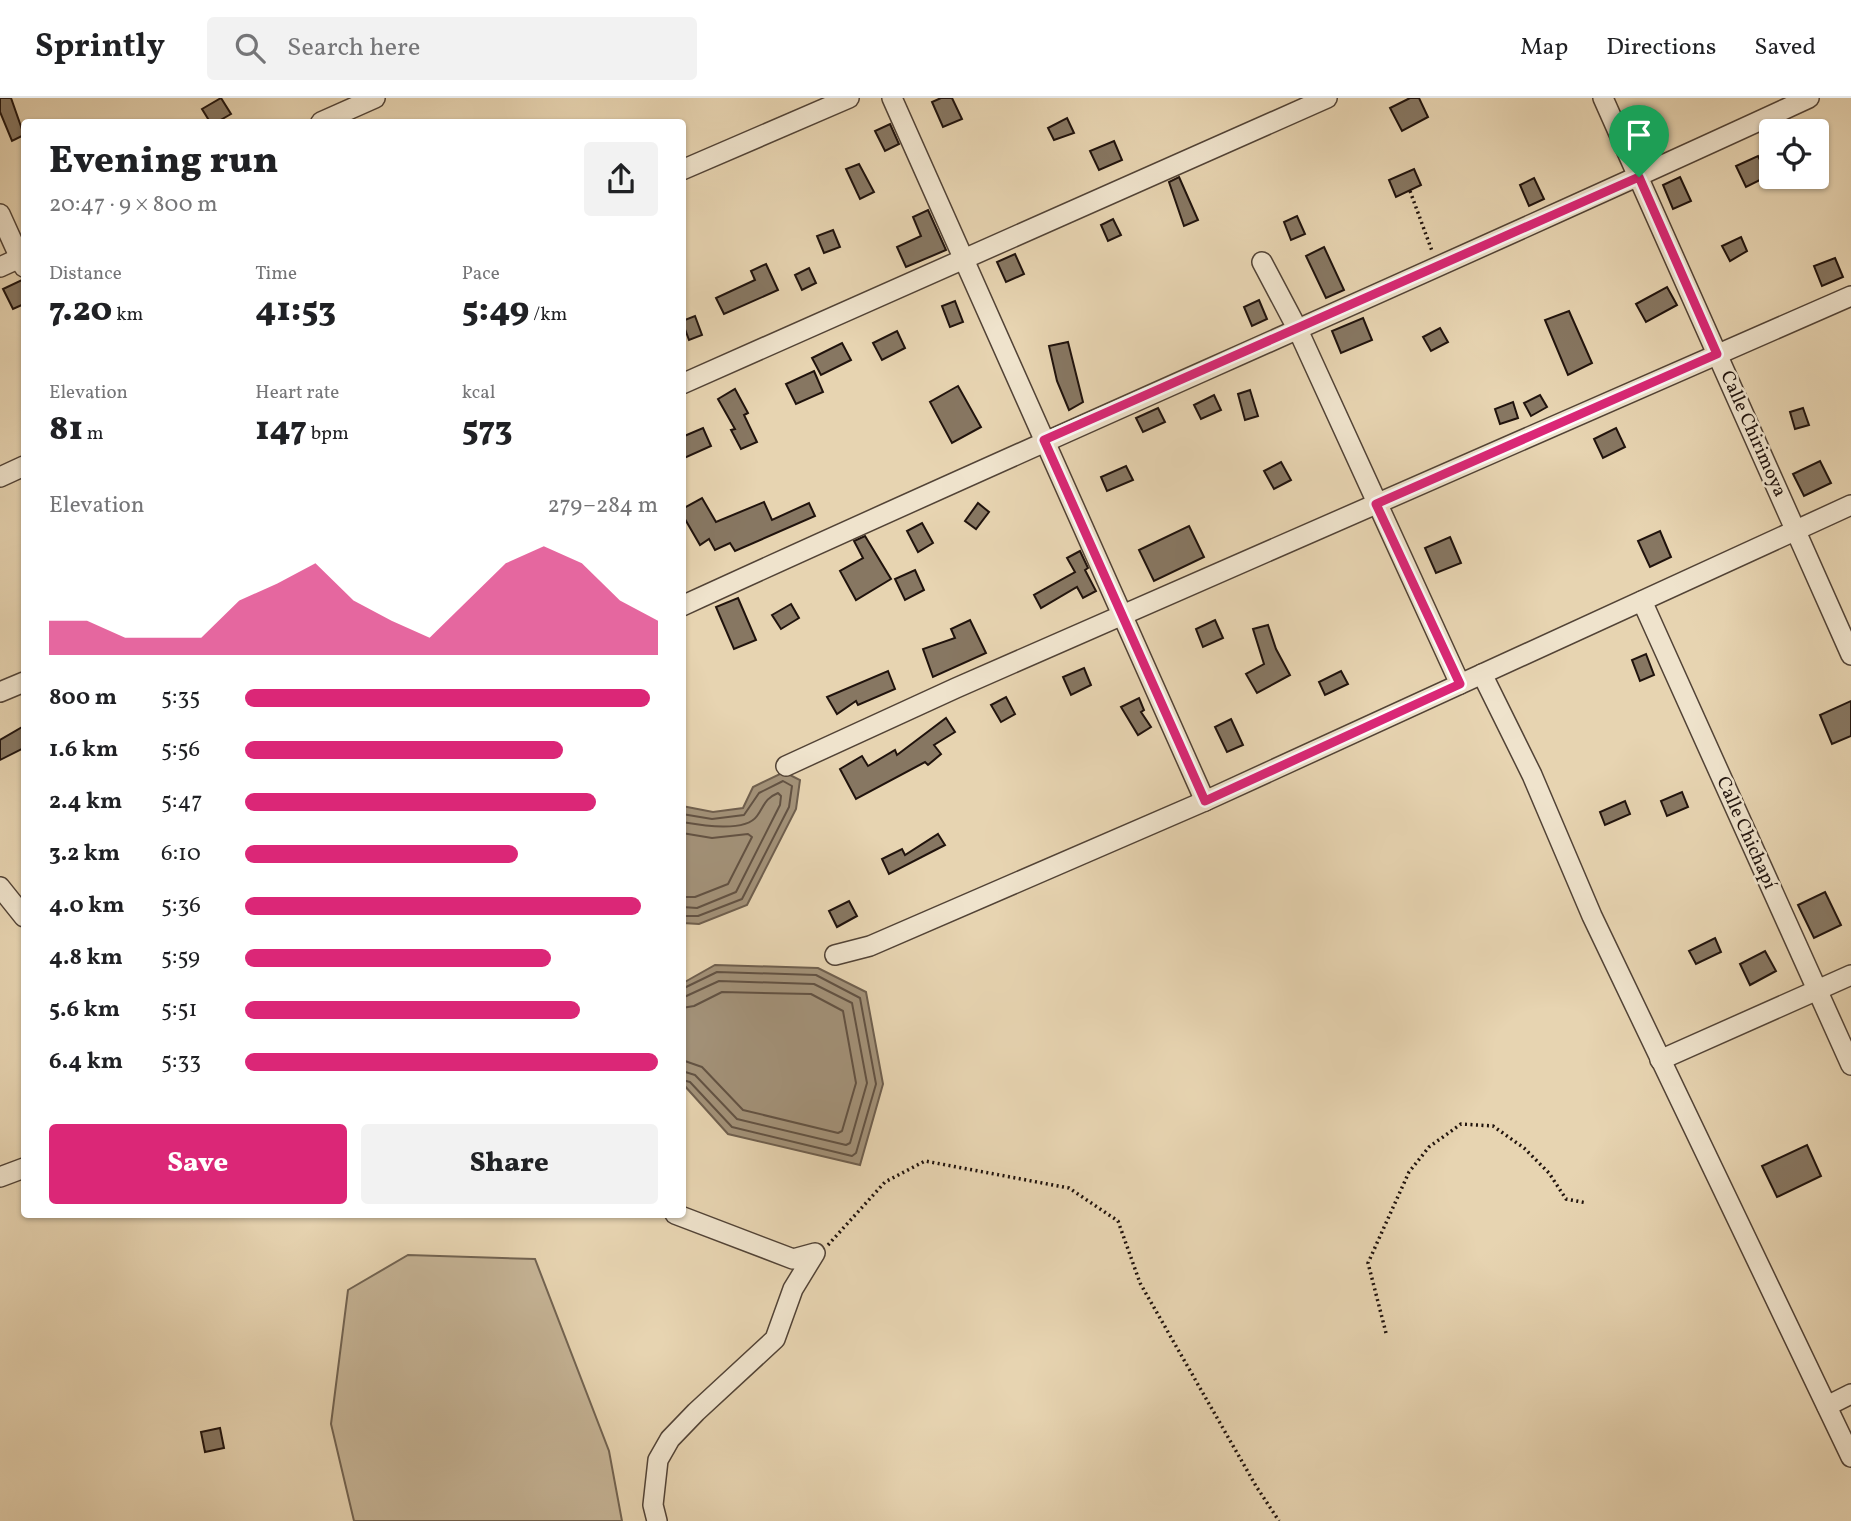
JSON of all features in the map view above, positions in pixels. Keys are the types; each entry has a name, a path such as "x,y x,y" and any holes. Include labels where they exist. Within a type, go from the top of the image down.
{"street":[{"path":"341,111 375,98"},
{"path":"686,168 849,98"},
{"path":"892,98 1205,801"},
{"path":"686,382 1327,98"},
{"name":"Calle Chirimoya","path":"1603,98 1851,655"},
{"path":"686,604 1044,440 1298,330 1809,98"},
{"path":"0,214 21,256"},
{"path":"0,267 21,261"},
{"path":"1262,262 1298,330 1460,684"},
{"path":"786,766 1121,615 1851,296"},
{"path":"0,477 21,467"},
{"path":"835,955 870,946 1205,801 1851,505"},
{"name":"Calle Chichapí","path":"1642,601 1851,1065"},
{"path":"1482,674 1532,775 1592,916 1851,1457"},
{"path":"0,692 21,683"},
{"path":"0,887 21,913"},
{"path":"1660,1059 1851,975"},
{"path":"0,1177 21,1169"},
{"path":"657,1521 653,1483 658,1460 670,1439 775,1339 793,1289 815,1253 793,1259 685,1218"},
{"path":"1827,1406 1851,1394"}],"path":[{"path":"1409,191 1437,265"},
{"path":"1386,1333 1368,1263 1409,1172 1429,1147 1461,1124 1493,1126 1524,1148 1549,1173 1566,1199 1587,1203"},
{"path":"803,1272 885,1182 925,1161 1069,1188 1118,1221 1140,1283 1256,1486 1279,1521"}],"shaded area":[{"path":"408,1255 535,1259 609,1451 622,1521 354,1521 331,1424 348,1290"}],"water":[{"path":"784,772 800,780 796,809 747,905 699,924 686,923 686,807 713,812 743,808 753,787"},
{"path":"715,965 818,968 866,992 883,1084 860,1165 728,1134 686,1087 686,981"}],"building":[{"path":"0,98 11,98 21,126 21,136 12,141 0,112"},
{"path":"221,98 231,114 222,119 208,119 202,109"},
{"path":"941,98 952,98 962,119 943,127 932,102"},
{"path":"1410,98 1419,98 1428,117 1402,131 1390,108"},
{"path":"1067,118 1074,133 1054,140 1048,128"},
{"path":"890,124 899,144 885,151 875,131"},
{"path":"1114,141 1122,160 1099,170 1090,151"},
{"path":"1758,156 1759,180 1746,187 1736,166"},
{"path":"859,164 874,192 860,199 846,169"},
{"path":"1414,169 1421,185 1396,197 1389,180"},
{"path":"1179,177 1198,220 1184,226 1169,182"},
{"path":"1680,177 1691,201 1673,209 1663,185"},
{"path":"1534,178 1544,199 1529,206 1520,185"},
{"path":"928,210 946,250 906,267 897,247 921,236 913,217"},
{"path":"1297,216 1305,234 1291,240 1284,222"},
{"path":"1113,219 1121,235 1108,241 1101,225"},
{"path":"833,230 840,247 824,253 817,236"},
{"path":"1741,237 1747,251 1730,261 1722,246"},
{"path":"1324,247 1344,290 1326,298 1306,256"},
{"path":"1015,254 1024,274 1006,282 997,262"},
{"path":"1835,258 1843,277 1822,286 1814,266"},
{"path":"766,264 778,290 724,314 716,298 755,280 751,271"},
{"path":"809,268 816,283 802,290 795,275"},
{"path":"21,280 21,305 13,309 3,289"},
{"path":"1667,287 1677,305 1646,322 1636,304"},
{"path":"1259,300 1267,319 1252,326 1244,307"},
{"path":"955,301 963,322 950,327 942,306"},
{"path":"1569,311 1592,363 1568,375 1545,320"},
{"path":"695,316 702,335 689,340 686,319"},
{"path":"1363,318 1372,340 1341,353 1332,331"},
{"path":"1440,328 1448,342 1431,351 1423,337"},
{"path":"897,331 905,348 882,360 873,343"},
{"path":"1068,342 1083,402 1069,410 1057,381 1049,346"},
{"path":"842,343 851,360 821,375 812,358"},
{"path":"814,371 823,392 796,404 786,384"},
{"path":"958,386 981,427 952,443 930,402"},
{"path":"735,389 748,413 744,415 757,442 741,449 731,430 735,429 718,399"},
{"path":"1250,390 1258,416 1245,420 1238,394"},
{"path":"1214,395 1221,410 1201,419 1194,405"},
{"path":"1540,395 1547,407 1531,416 1524,403"},
{"path":"1513,402 1518,418 1500,424 1495,409"},
{"path":"1158,408 1165,422 1143,432 1136,418"},
{"path":"1803,408 1809,425 1795,429 1790,412"},
{"path":"703,428 711,446 686,457 686,435"},
{"path":"1616,428 1625,447 1603,458 1594,439"},
{"path":"1820,461 1831,483 1804,496 1793,474"},
{"path":"1281,462 1291,480 1274,489 1264,471"},
{"path":"1126,466 1133,480 1107,491 1101,477"},
{"path":"702,498 716,522 764,502 772,520 809,503 815,516 735,551 730,543 715,550 709,539 700,545 686,521 686,507"},
{"path":"978,503 989,512 976,529 965,521"},
{"path":"922,523 933,543 918,552 907,531"},
{"path":"1189,526 1204,557 1154,581 1139,550"},
{"path":"1660,531 1671,557 1650,567 1638,541"},
{"path":"865,536 891,579 856,600 840,571 863,558 854,541"},
{"path":"1450,537 1461,563 1436,573 1425,548"},
{"path":"1080,551 1088,568 1085,570 1096,591 1083,598 1077,587 1041,608 1034,595 1075,572 1067,558"},
{"path":"915,570 924,590 905,600 895,579"},
{"path":"738,598 756,640 734,649 716,607"},
{"path":"791,604 799,618 781,629 772,615"},
{"path":"970,620 986,653 933,677 923,649 955,638 951,629"},
{"path":"1215,620 1223,638 1203,647 1196,629"},
{"path":"1268,625 1276,649 1290,675 1257,693 1246,674 1264,664 1253,629"},
{"path":"1646,654 1654,675 1640,681 1632,660"},
{"path":"1084,668 1091,685 1071,695 1063,677"},
{"path":"888,671 895,689 858,705 856,701 837,714 827,697"},
{"path":"1341,671 1348,684 1325,695 1319,682"},
{"path":"1006,697 1015,714 1001,722 991,705"},
{"path":"1139,698 1144,710 1141,712 1151,727 1138,735 1121,707"},
{"path":"1851,701 1851,736 1832,744 1820,715"},
{"path":"946,718 955,732 934,745 941,754 928,765 925,762 856,799 840,769 862,756 868,766 895,750 897,755"},
{"path":"1231,719 1243,745 1227,752 1215,727"},
{"path":"21,728 21,750 0,760 0,740"},
{"path":"1682,792 1688,807 1667,816 1661,801"},
{"path":"1625,801 1630,814 1605,825 1600,812"},
{"path":"938,834 945,845 889,874 882,859 902,849 905,855"},
{"path":"1825,892 1841,925 1814,938 1798,905"},
{"path":"849,901 857,916 837,927 829,911"},
{"path":"1715,938 1721,952 1696,964 1689,951"},
{"path":"1765,951 1776,971 1750,985 1740,964"},
{"path":"1807,1145 1821,1176 1777,1197 1762,1166"},
{"path":"220,1428 224,1448 205,1452 201,1432"}],"route":[{"path":"1639,177 1717,354 1376,504 1460,684 1205,801 1044,440 1639,177"}]}
